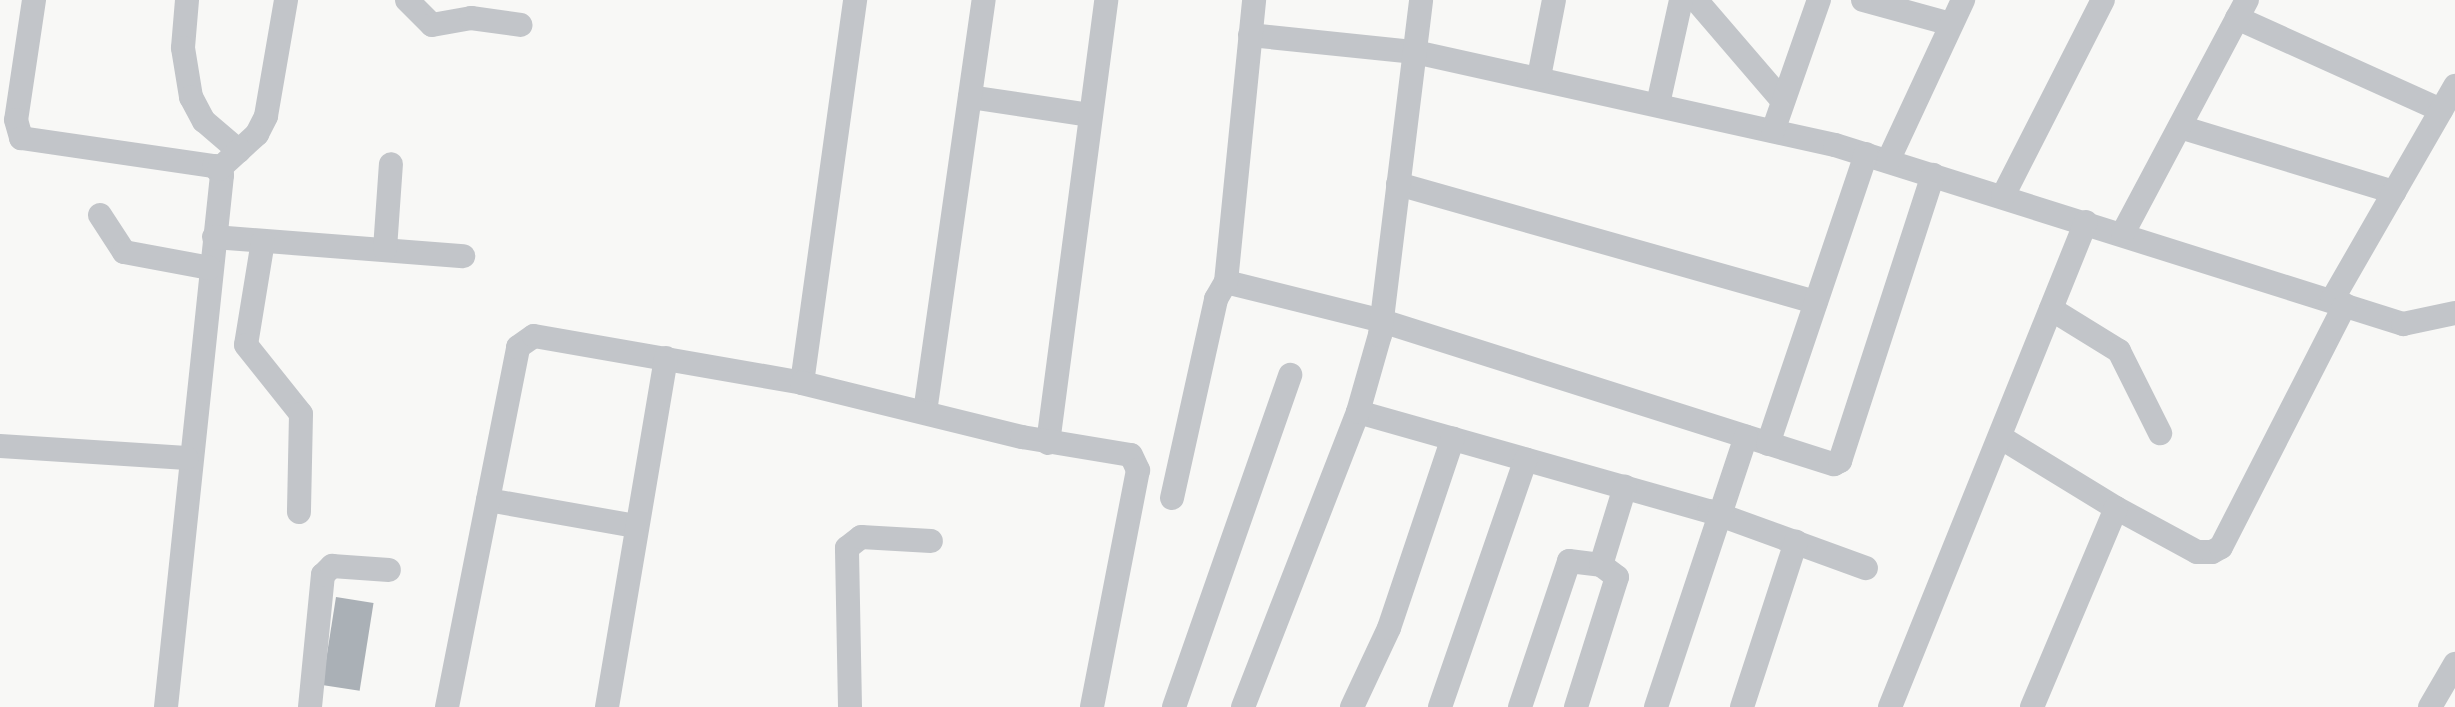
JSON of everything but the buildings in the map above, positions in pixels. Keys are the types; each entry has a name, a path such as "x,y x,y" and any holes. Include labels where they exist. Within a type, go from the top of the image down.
{"street":[{"path":"34,0 16,120 21,138 219,169"},
{"path":"187,0 183,48 191,97 204,121 239,151"},
{"path":"166,707 187,458 214,237 219,169 257,134 273,95 286,0"},
{"path":"407,0 432,25 471,19 521,25"},
{"path":"802,383 855,0"},
{"path":"925,412 984,0"},
{"path":"1048,443 1106,0"},
{"path":"1172,498 1216,299 1226,282 1254,0"},
{"path":"1243,707 1359,412 1382,321 1421,0"},
{"path":"1539,77 1554,0"},
{"path":"1658,104 1681,0"},
{"path":"1696,0 1783,101"},
{"path":"1773,131 1819,0"},
{"path":"1863,0 1951,24"},
{"path":"1656,707 1716,514 1757,441 1877,158 1963,0"},
{"path":"2003,196 2103,0"},
{"path":"2123,233 2242,9 2441,110"},
{"path":"1250,35 1415,52 1658,104 1877,158 2123,233 2403,324 2455,313"},
{"path":"2000,437 2116,508 2197,552 2221,547 2338,302 2394,192 2455,86"},
{"path":"970,97 1091,115"},
{"path":"2180,127 2394,192"},
{"path":"385,249 391,164"},
{"path":"1226,282 1382,321 1757,441 1840,461 1933,175"},
{"path":"1398,184 1816,302"},
{"path":"100,215 124,252 210,268"},
{"path":"1890,707 2086,222"},
{"path":"214,237 464,256"},
{"path":"263,241 246,345 301,414 299,512"},
{"path":"2051,309 2119,351 2160,433"},
{"path":"447,707 518,347 525,338 666,358 802,383 1048,443 1124,452 1138,466 1092,707"},
{"path":"607,707 635,526 666,358"},
{"path":"1174,707 1290,375"},
{"path":"1359,412 1716,514 1866,568"},
{"path":"1352,707 1389,628 1453,438"},
{"path":"0,446 187,458"},
{"path":"1440,707 1527,458"},
{"path":"1601,565 1625,487"},
{"path":"488,500 635,526"},
{"path":"2032,707 2116,508"},
{"path":"850,707 847,548 861,537 931,541"},
{"path":"1742,707 1796,542"},
{"path":"1520,707 1569,561 1601,565 1618,577 1576,707"},
{"path":"310,707 323,575 332,566 389,570"},
{"path":"2430,707 2455,664"}]}
